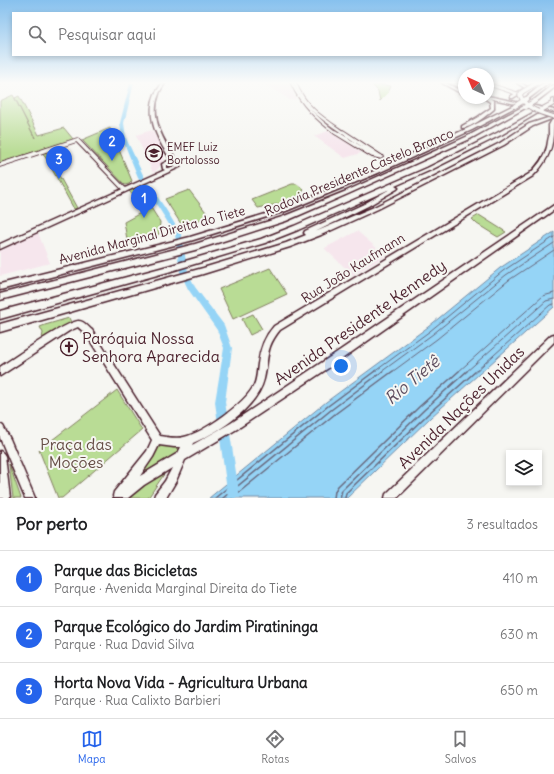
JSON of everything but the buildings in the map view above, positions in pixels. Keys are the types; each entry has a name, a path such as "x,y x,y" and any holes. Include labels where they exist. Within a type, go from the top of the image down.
{"highway":[{"path":"450,138 450,135 492,109 494,106"},
{"name":"Avenida Marginal Direita do Tiete","path":"0,287 263,218 309,201 376,172 450,138 511,106"},
{"name":"Rodovia Presidente Castelo Branco","path":"0,297 195,248 277,222 319,205 479,133 526,106"},
{"name":"Rodovia Presidente Castelo Branco","path":"0,315 168,269 263,241 296,228 429,169 552,106"},
{"path":"0,328 174,280 288,245 376,208 502,144 531,125 554,117"},
{"path":"551,134 554,121"},
{"path":"288,245 294,239 366,205 429,169"}],"main road":[{"path":"0,246 177,167 178,165 159,135 154,111 155,106"},
{"path":"529,106 532,109 554,117"},
{"name":"Rua João Kaufmann","path":"190,440 237,411 249,401 257,388 265,348 271,334 278,328 531,175 546,159 551,134"},
{"path":"165,165 170,154"},
{"path":"151,178 165,165 172,162 176,163"},
{"path":"165,165 166,169 170,170"},
{"name":"Avenida Presidente Kennedy","path":"118,498 140,482 180,457 234,426 336,358 554,207"},
{"path":"0,372 66,329 80,324 88,332 157,440 176,443 190,440"},
{"name":"Avenida Nações Unidas","path":"390,498 554,337"},
{"path":"0,429 7,442 30,498"},
{"path":"118,498 150,454 157,440"},
{"name":"Avenida Presidente Kennedy","path":"159,498 170,483 180,457 190,440"},
{"path":"0,456 5,498"}],"street":[{"path":"307,106 317,118 372,155 381,157 320,117 308,106"},
{"path":"0,165 77,140 125,190"}],"shaded area":[{"name":"EMEF Luiz Bortolosso","path":"152,130 165,155 159,168 153,173 136,135"},
{"path":"328,131 361,153 345,158 314,136"},
{"path":"357,231 386,256 353,275 325,248"},
{"path":"38,233 50,263 0,276 0,251"}],"green space":[{"path":"0,106 19,106 35,138 19,106 24,106 39,135 64,128 73,139 47,148 45,145 46,148 0,163"},
{"path":"110,128 132,181 129,184 125,185 82,140"},
{"path":"46,152 77,208 74,209 43,153"},
{"path":"292,184 297,184 304,190 290,201 258,208 252,200"},
{"path":"137,188 160,222 159,234 153,238 128,245 124,222 146,210 129,191"},
{"path":"189,190 209,216 183,227 165,199"},
{"path":"479,215 506,232 498,237 477,224 472,219"},
{"path":"270,268 287,294 233,319 219,289"},
{"path":"253,314 262,329 250,335 242,319"},
{"path":"69,318 71,322 69,326 44,341 42,338 43,333 40,327"},
{"name":"Praça das Moções","path":"117,390 142,430 62,498 58,498 39,450"},
{"path":"160,443 171,447 180,447 177,453 140,475"},
{"path":"9,464 21,498 13,498"},
{"path":"167,470 148,498 128,498 138,487"}],"water":[{"name":"Rio Tietê","path":"554,232 554,307 431,417 347,498 209,498 326,402 428,327 500,268"}],"waterway":[{"path":"126,106 122,123 124,138 141,177 178,234 184,272 192,289 221,328 228,348 220,402 234,498"}],"place":[{"name":"EMEF Luiz Bortolosso","path":"154,153"},
{"name":"Parque Ecológico do Jardim Piratininga","path":"112,161"},
{"name":"Horta Nova Vida - Agricultura Urbana","path":"59,179"},
{"name":"Parque das Bicicletas","path":"144,218"},
{"name":"Paróquia Nossa Senhora Aparecida","path":"69,347"}]}
